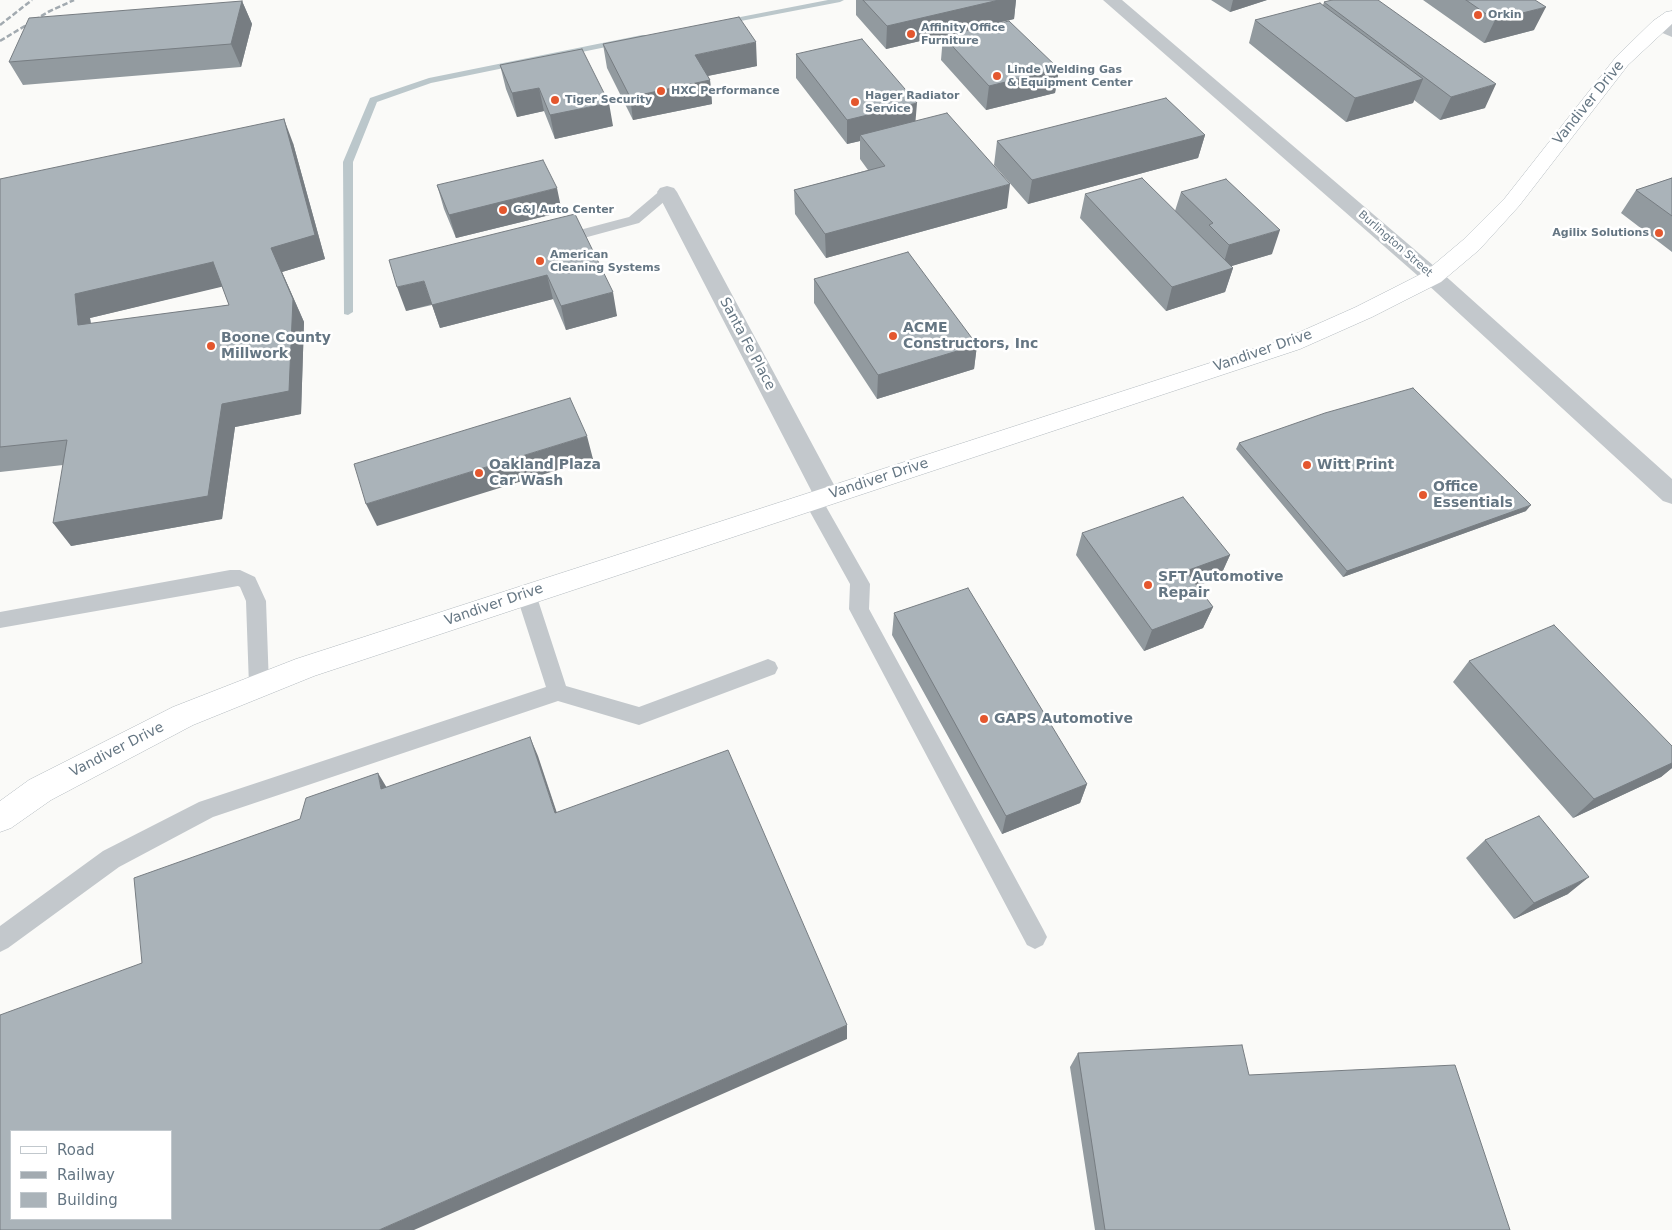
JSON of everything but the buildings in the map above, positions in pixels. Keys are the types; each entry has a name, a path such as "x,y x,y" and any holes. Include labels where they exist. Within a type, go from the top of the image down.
{"main road":[{"name":"Vandiver Drive","path":"0,818 40,790 183,716 306,668 526,594 1292,344 1364,312 1433,276 1471,244 1512,202 1622,61 1668,24"}],"street":[{"name":"Burlington Street","path":"1112,0 1433,276 1672,494"},
{"name":"Santa Fe Place","path":"667,192 820,498"}],"lane":[{"path":"544,244 634,220 667,192"},
{"path":"820,498 860,584 859,609 1035,937"},
{"path":"0,620 230,578 240,578 248,582 256,601 259,686"},
{"path":"526,594 558,692"},
{"path":"0,940 111,859 207,808 558,692 639,716 768,668"}],"waterway":[{"path":"725,22 840,0"},
{"path":"348,312 348,162 373,100 429,81 642,37"}],"railway":[{"path":"0,25 32,0"},
{"path":"0,41 48,12 74,0"}],"place":[{"name":"Orkin","path":"1478,15"},
{"name":"Affinity Office Furniture","path":"911,34"},
{"name":"Linde Welding Gas & Equipment Center","path":"997,76"},
{"name":"HXC Performance","path":"661,91"},
{"name":"Tiger Security","path":"555,100"},
{"name":"Hager Radiator Service","path":"855,102"},
{"name":"G&J Auto Center","path":"503,210"},
{"name":"Agilix Solutions","path":"1659,233"},
{"name":"American Cleaning Systems","path":"540,261"},
{"name":"ACME Constructors, Inc","path":"893,336"},
{"name":"Boone County Millwork","path":"211,346"},
{"name":"Witt Print","path":"1307,465"},
{"name":"Oakland Plaza Car Wash","path":"479,473"},
{"name":"Office Essentials","path":"1423,495"},
{"name":"SFT Automotive Repair","path":"1148,585"},
{"name":"GAPS Automotive","path":"984,719"}]}
